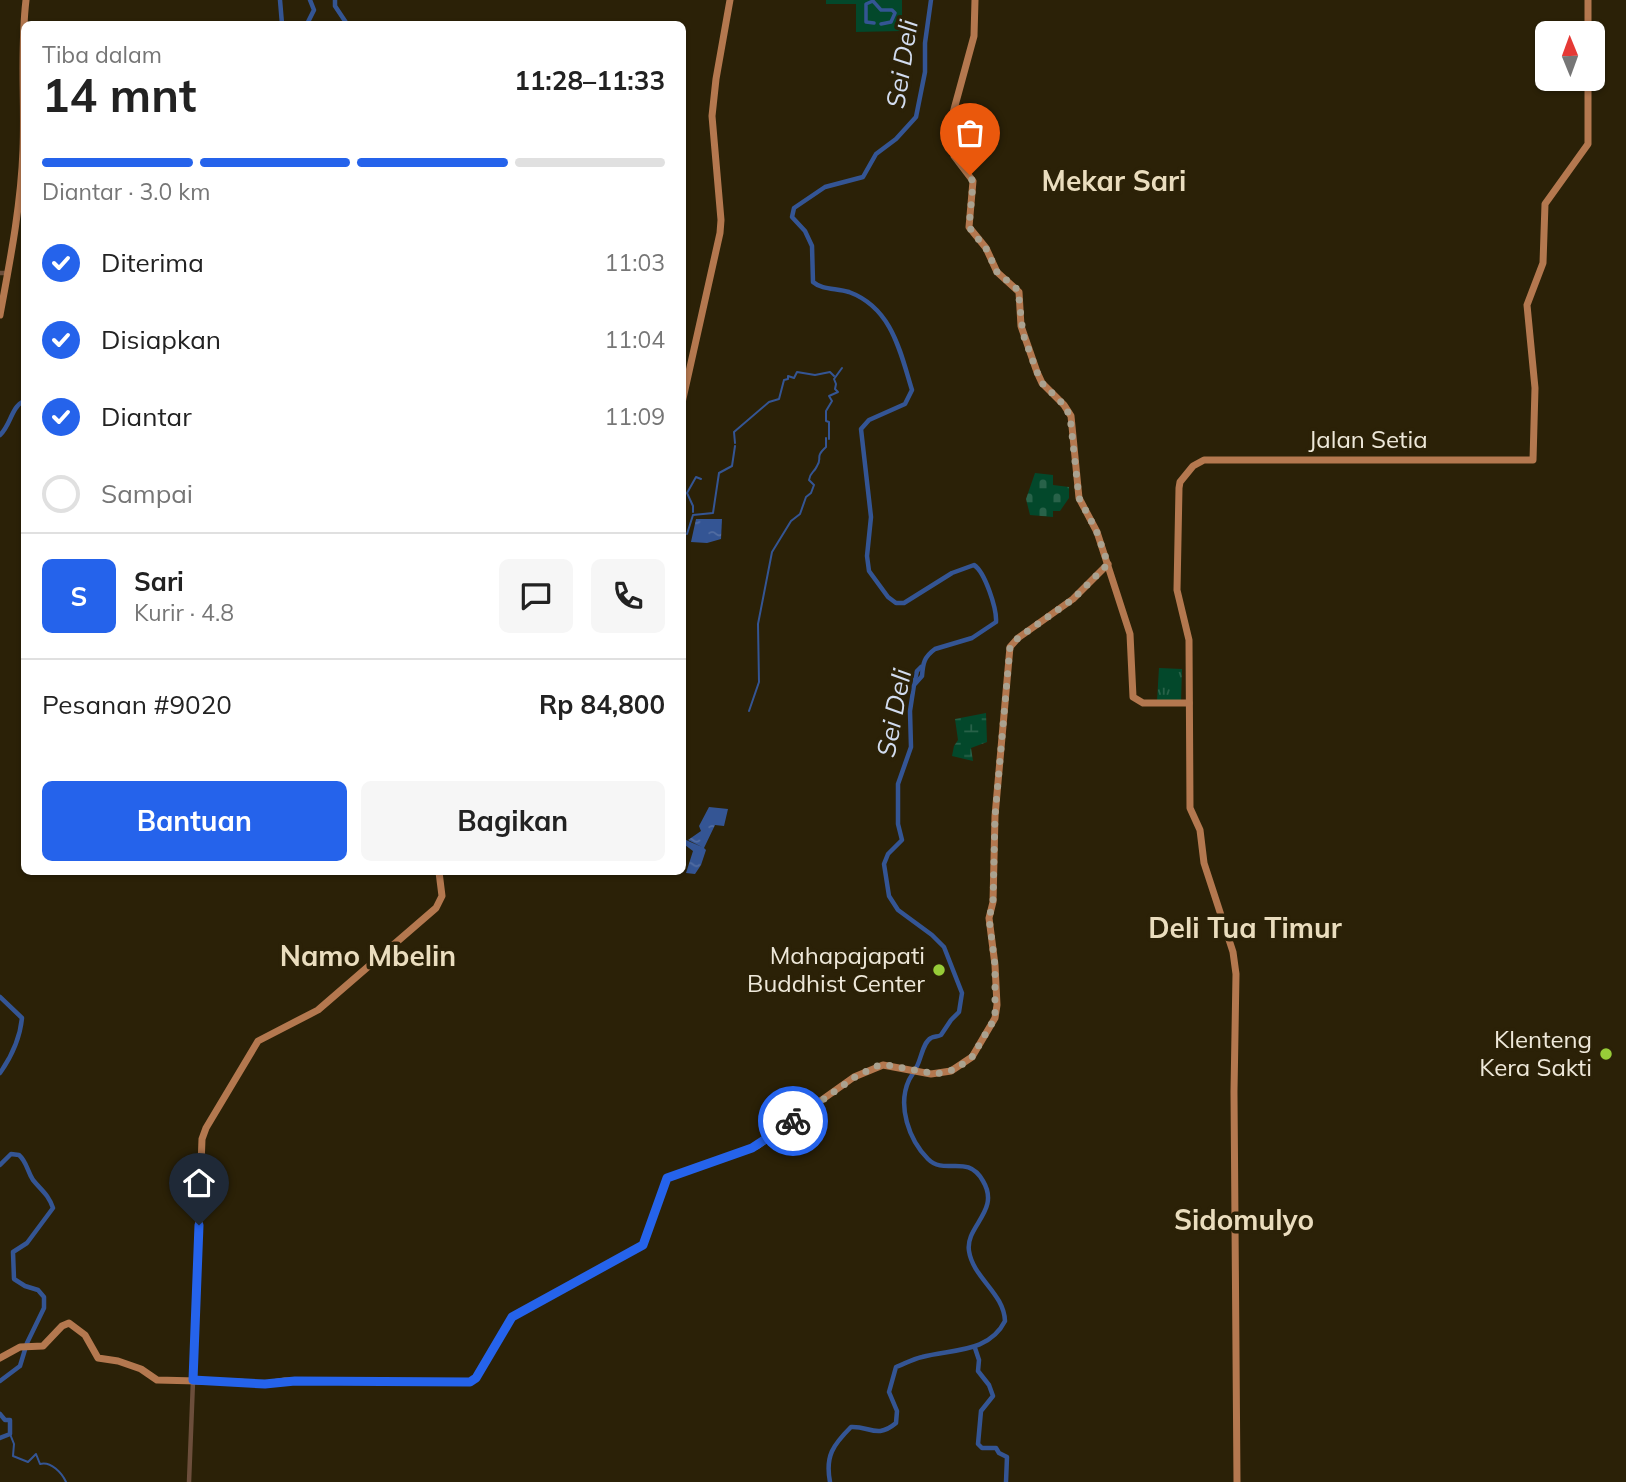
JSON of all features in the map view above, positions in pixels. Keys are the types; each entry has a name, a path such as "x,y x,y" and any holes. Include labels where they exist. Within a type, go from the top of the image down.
{"main road":[{"path":"24,21 26,0"},
{"path":"686,385 720,233 712,115 730,0"},
{"path":"975,0 974,38 953,113 950,148 973,181 970,229 987,250 997,272 1018,290 1023,334 1037,372 1042,383 1064,405 1070,416 1079,498 1096,530 1130,634 1133,697 1143,703 1190,704 1190,808 1199,827 1204,863 1233,952 1237,974 1234,1092 1237,1482"},
{"path":"1588,0 1588,21"},
{"name":"Jalan Setia","path":"1190,704 1189,632 1177,592 1179,488 1180,482 1193,466 1203,460 1533,460 1535,388 1527,305 1543,263 1545,204 1588,144 1588,91"},
{"path":"0,315 4,273 21,171"},
{"path":"0,1358 27,1347 43,1346 64,1325 72,1324 85,1335 99,1359 118,1361 141,1369 157,1380 265,1384 295,1381 470,1382 476,1378 512,1317 643,1245 667,1178 758,1145 866,1070 887,1065 924,1073 945,1073 969,1059 995,1018 995,965 989,918 993,902 995,816 1009,650 1018,638 1050,615 1107,563"},
{"path":"193,1380 202,1139 206,1128 258,1041 318,1010 438,906 442,896 439,875"}],"street":[{"path":"189,1482 193,1380"}],"green space":[{"path":"826,0 902,0 902,31 856,32 856,4 826,4"},
{"path":"1035,473 1053,475 1053,485 1069,487 1069,498 1060,511 1053,511 1053,517 1030,515 1026,499"},
{"path":"1159,668 1182,669 1181,701 1157,701"},
{"path":"986,713 987,742 971,748 973,761 952,756 958,740 955,719"}],"water":[{"path":"696,519 722,519 721,539 707,543 691,542"},
{"path":"709,807 728,809 724,826 715,825 704,848 706,850 701,865 695,874 686,873 693,851 686,846 686,840 702,847 688,840 701,831 699,826"}],"waterway":[{"path":"280,0 282,21"},
{"path":"308,21 314,10 310,0"},
{"path":"335,0 335,6 345,21"},
{"name":"Sei Deli","path":"830,1482 829,1465 832,1452 851,1427 878,1431 896,1423 897,1411 889,1392 896,1367 919,1358 980,1344 998,1331 1005,1321 1000,1302 976,1269 969,1251 972,1234 988,1201 983,1181 970,1168 942,1166 928,1159 915,1142 907,1122 904,1101 909,1080 926,1043 941,1035 959,1012 962,993 944,947 898,910 889,896 884,864 888,854 902,840 898,824 898,784 911,747 910,711 914,685 922,676 925,661 931,652 972,638 996,622 995,609 986,583 974,565 952,573 904,603 896,603 888,597 869,571 867,556 871,517 861,429 869,420 905,404 912,390 892,332 875,309 864,299 849,292 825,288 813,282 812,246 805,231 792,217 794,208 825,187 863,177 876,154 896,139 916,117 925,72 925,43 931,0"},
{"path":"874,23 866,22 866,4 873,1 881,10 892,10 895,13 891,22 881,24"},
{"path":"829,439 826,411 832,401 829,396 838,392 834,379 842,368"},
{"path":"735,443 734,432 769,402 779,399 784,380 788,379 788,376 794,378 797,372 815,375 830,372 834,376"},
{"path":"0,435 16,407 21,403"},
{"path":"749,711 759,682 758,624 772,552 791,521 800,514 806,497 811,493 814,485 809,480 819,463 820,453 826,447 826,438"},
{"path":"687,534 693,515 713,513 719,473 732,466 735,446"},
{"path":"693,512 687,493 696,477 701,479"},
{"path":"914,684 917,671 921,667"},
{"path":"0,997 22,1018 15,1047 0,1073"},
{"path":"0,1165 11,1154 19,1155 53,1208 27,1243 13,1252 14,1279 38,1290 44,1297 44,1308 27,1343 20,1366 0,1381"},
{"path":"975,1348 979,1360 978,1371 989,1385 993,1396 981,1411 978,1444 982,1448 996,1448 1007,1457 1006,1482"},
{"path":"0,1414 5,1420 10,1420 10,1434 0,1438"},
{"path":"10,1434 14,1444 13,1456 28,1462 36,1454 40,1464 56,1468 66,1482"}],"way so far":[{"path":"793,1121 871,1068 887,1065 924,1073 945,1073 969,1059 981,1044 995,1018 997,1008 989,918 993,906 995,816 1010,647 1040,621 1053,615 1073,599 1108,564 1096,530 1079,498 1070,416 1064,405 1042,383 1037,372 1021,326 1018,290 997,272 987,250 969,227 973,183 970,175"}],"place":[{"name":"Mahapajapati Buddhist Center","path":"939,970"},
{"name":"Klenteng Kera Sakti","path":"1606,1054"}],"district":[{"name":"Mekar Sari","path":"1114,181"},
{"name":"Deli Tua Timur","path":"1245,928"},
{"name":"Namo Mbelin","path":"368,956"},
{"name":"Sidomulyo","path":"1244,1220"}],"route":[{"path":"199,1225 193,1380 265,1384 281,1381 470,1382 476,1378 508,1320 643,1245 667,1178 752,1148 793,1121"}]}
